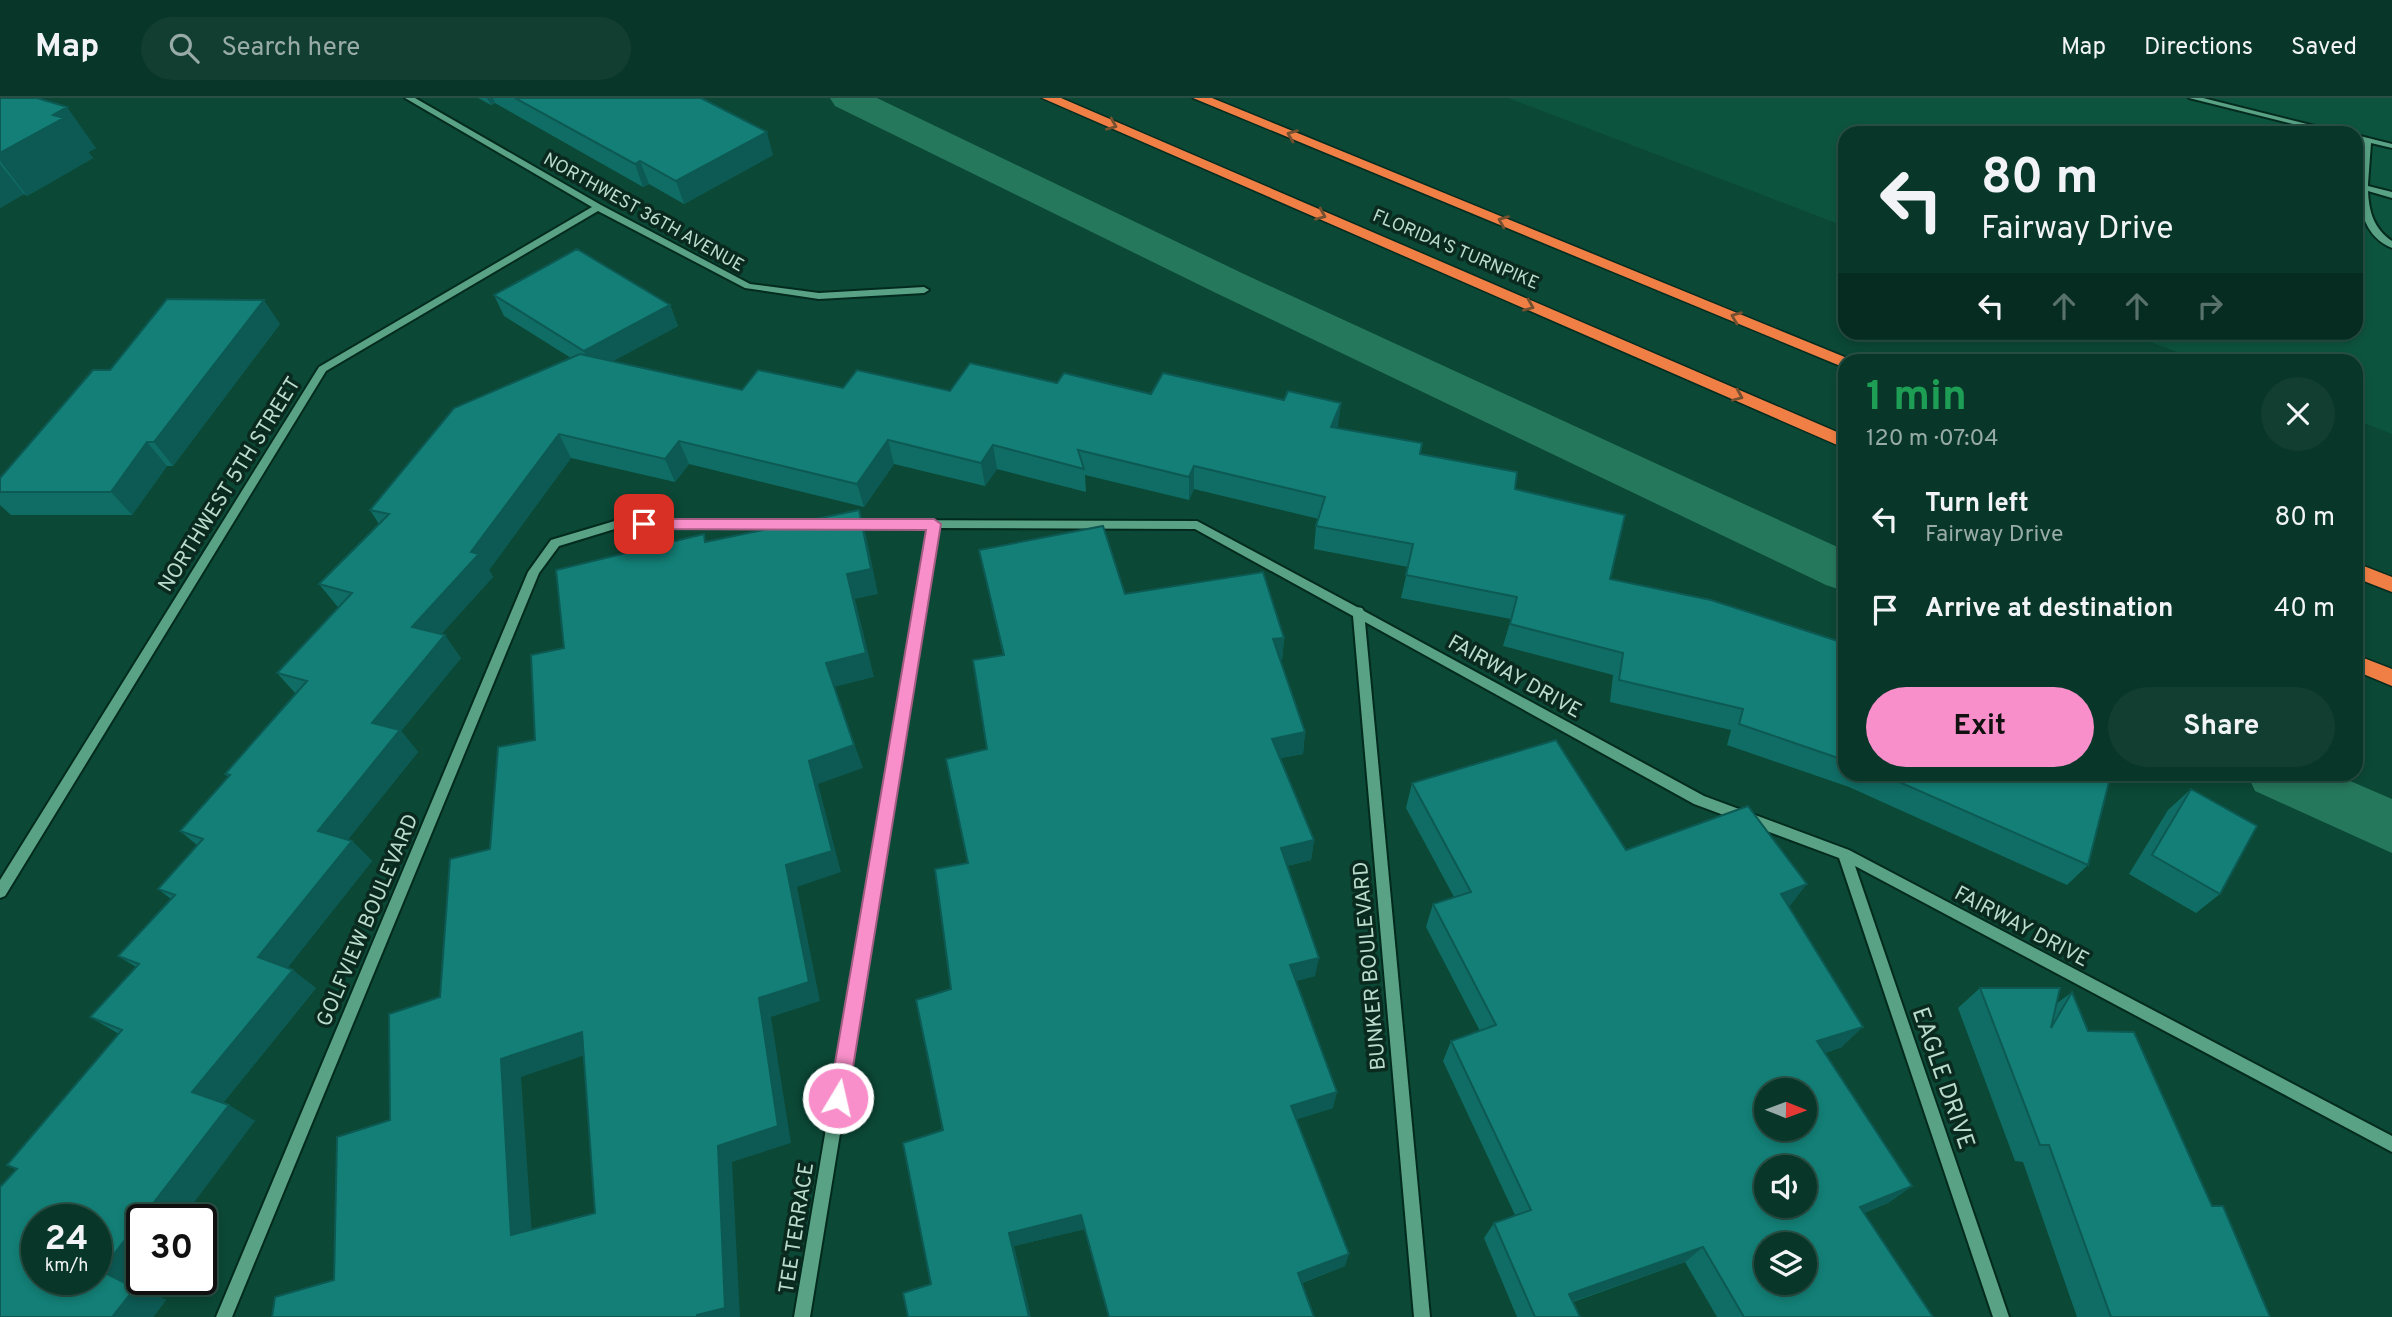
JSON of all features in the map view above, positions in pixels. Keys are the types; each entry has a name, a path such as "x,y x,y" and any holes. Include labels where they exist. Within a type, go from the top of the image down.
{"highway":[{"name":"FLORIDA'S TURNPIKE","path":"1049,98 1838,439"},
{"name":"FLORIDA'S TURNPIKE","path":"1200,98 1838,359"},
{"path":"2363,573 2392,585"},
{"path":"2363,666 2392,678"}],"street":[{"name":"NORTHWEST 36TH AVENUE","path":"409,98 598,207 748,286 819,296 924,289"},
{"path":"2193,98 2310,126"},
{"path":"2363,139 2392,146"},
{"path":"2367,140 2363,187 2366,216 2378,236 2392,245"},
{"path":"2363,187 2392,195"},
{"name":"NORTHWEST 5TH STREET","path":"0,892 322,369 598,207"},
{"name":"FAIRWAY DRIVE","path":"555,543 618,524 1197,525 1699,800 1844,854 2392,1143"},
{"name":"TEE TERRACE","path":"802,1317 934,524"},
{"name":"GOLFVIEW BOULEVARD","path":"224,1317 534,572 555,543"},
{"name":"BUNKER BOULEVARD","path":"1358,611 1422,1317"},
{"name":"EAGLE DRIVE","path":"1844,854 2001,1317"}],"shaded area":[{"path":"1508,98 2392,98 2392,434 2363,423 2363,354 2183,354 2145,340 2363,340 2363,126 1838,126 1838,224"}],"building":[{"path":"0,98 37,98 67,107 53,115 64,118 0,153"},
{"path":"515,98 701,98 767,132 676,181 640,161 635,164"},
{"path":"577,249 670,305 584,351 494,295"},
{"path":"167,299 264,300 154,442 147,442 111,492 0,492 0,478 93,370 110,370"},
{"path":"580,354 742,390 758,370 843,388 857,370 950,391 970,363 1057,383 1064,373 1151,394 1163,373 1284,400 1288,391 1341,403 1331,427 1422,443 1420,454 1517,472 1515,489 1625,515 1610,579 1711,600 1838,641 1838,758 1739,724 1743,709 1619,680 1623,653 1510,624 1517,597 1406,575 1413,544 1316,526 1325,497 1194,466 1189,477 1078,450 1084,469 993,445 981,463 888,440 857,484 679,441 665,459 559,434 471,552 479,554 412,627 445,635 372,723 400,730 318,831 352,841 258,957 293,970 192,1092 229,1105 153,1204 126,1204 126,1239 112,1257 112,1204 21,1204 21,1295 112,1295 112,1276 126,1284 126,1295 129,1295 112,1317 0,1317 0,1187 17,1169 7,1165 122,1030 90,1017 139,964 118,956 175,895 158,889 203,839 180,831 230,775 225,774 307,681 277,673 352,593 319,584 389,514 370,510 454,408"},
{"path":"859,510 871,569 847,574 866,653 826,663 854,745 809,761 832,851 786,865 809,982 759,998 778,1126 718,1146 725,1308 697,1317 272,1317 275,1297 334,1280 337,1137 390,1120 389,1014 440,997 450,859 490,849 498,747 535,740 531,655 564,648 556,570 704,534 705,542","holes":["582,1032 595,1213 511,1235 501,1059"]},
{"path":"1103,526 1125,594 1263,572 1284,638 1273,639 1305,732 1272,739 1314,840 1281,848 1319,958 1290,965 1337,1092 1291,1106 1349,1254 1298,1273 1314,1317 1109,1317 1081,1215 1009,1233 1029,1317 908,1317 903,1293 931,1284 903,1143 943,1130 916,1000 951,989 935,869 968,863 946,759 987,749 973,660 1004,655 979,550"},
{"path":"1556,740 1626,850 1748,806 1807,884 1781,894 1863,1027 1817,1041 1912,1186 1860,1207 1933,1317 1744,1317 1703,1247 1569,1294 1580,1317 1535,1317 1494,1223 1531,1210 1451,1041 1496,1025 1433,904 1471,892 1412,783"},
{"path":"1897,781 2109,781 2088,865"},
{"path":"2191,789 2257,826 2220,894 2152,855"},
{"path":"1980,988 2060,988 2051,1028 2072,992 2088,1031 2134,1032 2212,1206 2223,1206 2270,1317 2111,1317 2049,1145 2040,1145"}],"waterway":[{"path":"848,98 1231,284 1838,569"},
{"path":"2291,781 2392,827"}],"route":[{"path":"644,524 934,524 838,1098"}]}
